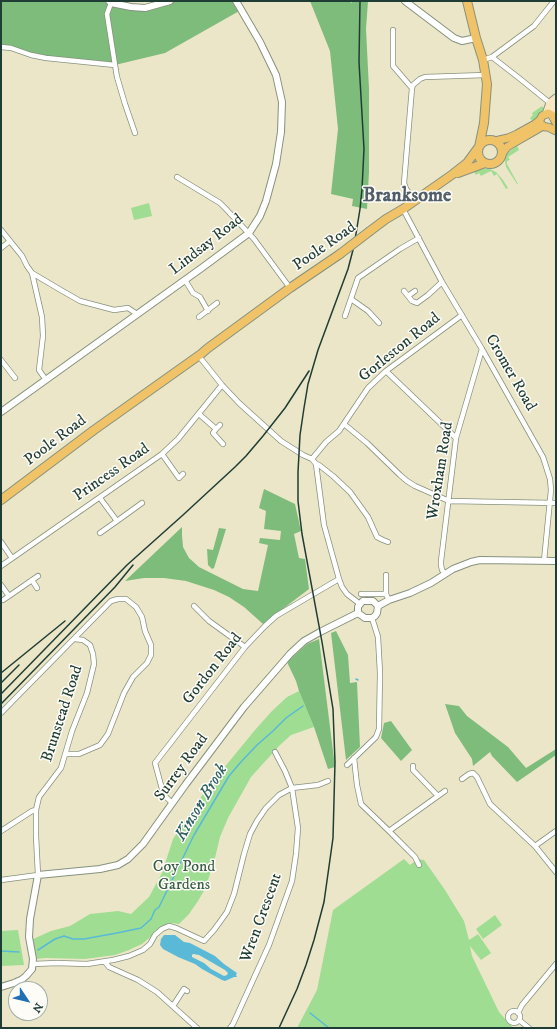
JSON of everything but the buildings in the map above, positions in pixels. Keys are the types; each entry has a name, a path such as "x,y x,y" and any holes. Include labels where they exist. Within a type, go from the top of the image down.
{"highway":[{"path":"467,1 476,38 488,59 484,123 477,152 480,159 485,163 492,164 500,158 502,154 501,146 494,140 484,123"},
{"path":"479,147 485,140 494,140"},
{"name":"Poole Road","path":"1,500 94,430 290,288 340,254 386,219 453,174 467,163 479,147"},
{"name":"Poole Road","path":"453,174 466,171 485,163"}],"main road":[{"path":"544,125 542,116 546,114 554,101"},
{"path":"494,140 501,140 544,125 552,125 554,121 554,101"},
{"path":"546,114 550,114 554,120"},
{"path":"544,125 556,131"},
{"path":"502,154 507,147 544,125"}],"street":[{"path":"135,133 117,77 107,14 110,2 131,7 146,8 170,1"},
{"name":"Lindsay Road","path":"1,412 249,233 260,216 264,208 276,164 281,132 282,102 276,75 260,42 236,1"},
{"path":"405,1 454,38 462,41 476,38"},
{"path":"554,1 534,26 488,59 554,101"},
{"path":"393,30 393,66 412,88"},
{"path":"1,47 11,48 31,55 115,65"},
{"path":"415,200 406,189 404,183 412,88 415,82 425,77 486,75"},
{"path":"177,177 220,203 249,233 290,288"},
{"name":"Cromer Road","path":"403,209 442,282 482,349 543,458 550,479 551,490 544,561"},
{"path":"1,230 22,256 32,273 42,317 43,336 39,370 46,380"},
{"path":"345,316 358,278 400,249 419,238"},
{"path":"1,248 10,242"},
{"path":"32,273 80,300 114,310 128,308 137,314"},
{"path":"185,280 193,293 200,297 208,311"},
{"path":"404,291 412,301 417,303 442,282"},
{"path":"408,296 415,291"},
{"path":"351,299 368,311 379,323"},
{"path":"198,317 217,303"},
{"name":"Gorleston Road","path":"312,460 322,446 335,435 344,424 368,388 386,371 462,315"},
{"name":"Wroxham Road","path":"445,574 441,565 456,438 482,349"},
{"path":"202,353 210,370 239,403 282,441 312,460 333,476 350,492 368,517 378,537 388,542"},
{"path":"1,360 15,378"},
{"path":"386,371 456,438"},
{"name":"Princess Road","path":"1,566 162,454 178,440 222,385"},
{"path":"199,414 218,427 213,433 223,444"},
{"path":"344,424 367,443 404,479 415,486 448,500 556,503"},
{"path":"162,454 181,476 174,481"},
{"path":"316,464 324,525 339,579 347,594 360,604"},
{"path":"100,498 117,521"},
{"path":"100,533 142,503"},
{"path":"1,542 12,558"},
{"path":"378,606 431,583 464,564 480,560 556,561"},
{"path":"386,575 386,594 389,600"},
{"path":"4,600 38,576"},
{"name":"Gordon Road","path":"172,803 166,797 162,789 155,763 245,647 265,626 276,616 339,579"},
{"path":"32,580 37,588"},
{"path":"1,585 9,596"},
{"path":"361,594 386,594"},
{"path":"1,713 111,601 126,599 136,607 142,617 145,631 151,645 151,654 147,663 133,677 124,693 108,734 100,745 79,754 66,754"},
{"path":"363,601 375,602 378,606 377,613 372,618 365,618 358,613 358,607 363,601"},
{"path":"194,606 210,621 245,647"},
{"name":"Surrey Road","path":"1,880 90,870 118,865 128,859 143,844 244,707 290,654 304,641 358,613"},
{"path":"347,765 378,734 380,673 378,637 372,618"},
{"name":"Brunstead Road","path":"38,875 36,810 39,797 61,768 72,730 87,693 94,664 90,645 83,640 75,639"},
{"name":"Wren Crescent","path":"230,1028 269,945 292,881 298,828 292,788 275,752"},
{"path":"354,758 361,804 415,857 419,865"},
{"path":"413,766 413,770 438,796"},
{"path":"462,779 469,774 473,774 477,777 490,804 535,846 556,872"},
{"path":"33,964 86,964 105,962 129,956 143,950 150,944 155,935 162,929 169,926 204,941 227,912 234,894 250,834 257,820 266,808 280,795 292,788 318,785 328,781"},
{"path":"389,831 445,791"},
{"path":"1,831 32,811 36,810"},
{"path":"535,846 556,830"},
{"path":"1,988 14,983 26,976 32,970 33,964 29,937 30,919 38,875"},
{"path":"105,962 109,967 143,983 157,992 198,1028"},
{"path":"519,1020 520,1016 518,1013 522,1005 556,964"},
{"path":"173,1006 184,989"},
{"path":"518,1013 515,1011 512,1012 508,1017 509,1021 512,1023 516,1023 519,1020"},
{"path":"519,1020 530,1028"}],"green space":[{"path":"1,1 109,1 131,7 170,1 236,1 241,10 165,53 115,65 46,58 1,47"},
{"path":"310,1 349,1 352,3 352,1 368,1 366,29 369,89 369,172 367,209 352,206 353,199 331,194 338,129 330,51"},
{"path":"542,106 544,109 533,122 530,118 533,115 532,113"},
{"path":"517,146 519,150 508,157 510,160 507,161 507,164 518,184 506,167 505,161 507,154"},
{"path":"482,169 490,169 496,172 508,188 506,189 497,174 494,176 491,171 481,176 479,173 476,175 474,172"},
{"path":"149,203 152,216 134,220 131,208"},
{"path":"264,489 295,504 301,531 294,534 299,558 305,559 309,589 263,624 244,607 229,597 214,590 186,581 164,578 144,578 125,581 182,527 183,547 189,558 199,567 243,589 258,591 268,545 259,543 260,538 280,540 281,531 264,529 266,511 259,508"},
{"path":"219,528 226,529 214,568 212,569 208,565 207,549 213,550"},
{"path":"336,631 348,655 350,683 357,682 360,747 346,760 331,633"},
{"path":"319,639 335,767 328,769 314,727 287,662 307,644"},
{"name":"Coy Pond Gardens","path":"299,691 314,727 291,735 251,777 228,818 220,837 205,889 189,914 179,924 173,923 166,925 158,929 142,944 115,955 85,959 35,959 31,940 51,931 70,926 90,914 118,911 131,914 149,897 162,873 173,839 205,791 272,711 287,697"},
{"path":"445,704 459,706 467,716 508,747 526,768 556,749 556,755 517,782 490,752 473,766 472,759 455,733"},
{"path":"391,721 412,750 401,761 381,738 384,723"},
{"path":"404,859 410,865 418,859 424,860 464,921 469,940 478,934 491,953 481,960 470,946 472,956 499,1012 513,1028 297,1028 317,990 333,910"},
{"path":"495,915 502,925 483,939 476,929"},
{"path":"18,930 24,965 1,966 1,931"}],"water":[{"path":"164,935 175,935 184,942 190,943 215,956 237,973 237,977 225,981 222,980 195,964 163,949 160,945 161,939","holes":["193,954 199,955 225,970 228,973 227,975 224,976 192,957"]}],"waterway":[{"name":"Kinson Brook","path":"38,950 55,939 64,936 73,939 84,939 117,933 141,928 151,919 155,910 159,907 194,835 229,776 257,745 286,718 303,706"},
{"path":"1,951 19,952"},
{"path":"310,1013 329,1028"}],"railway":[{"path":"279,1028 297,989 314,940 324,902 333,838 335,762 333,709 302,534 298,501 298,472 300,435 308,384 318,350 348,269 354,246 360,209 364,149 359,62 360,1"},
{"path":"1,694 127,565 246,456 285,408 309,371"},
{"path":"1,704 115,587 133,565"},
{"path":"1,673 65,621"},
{"path":"1,683 19,665"}],"district":[{"name":"Branksome","path":"407,197"}]}
